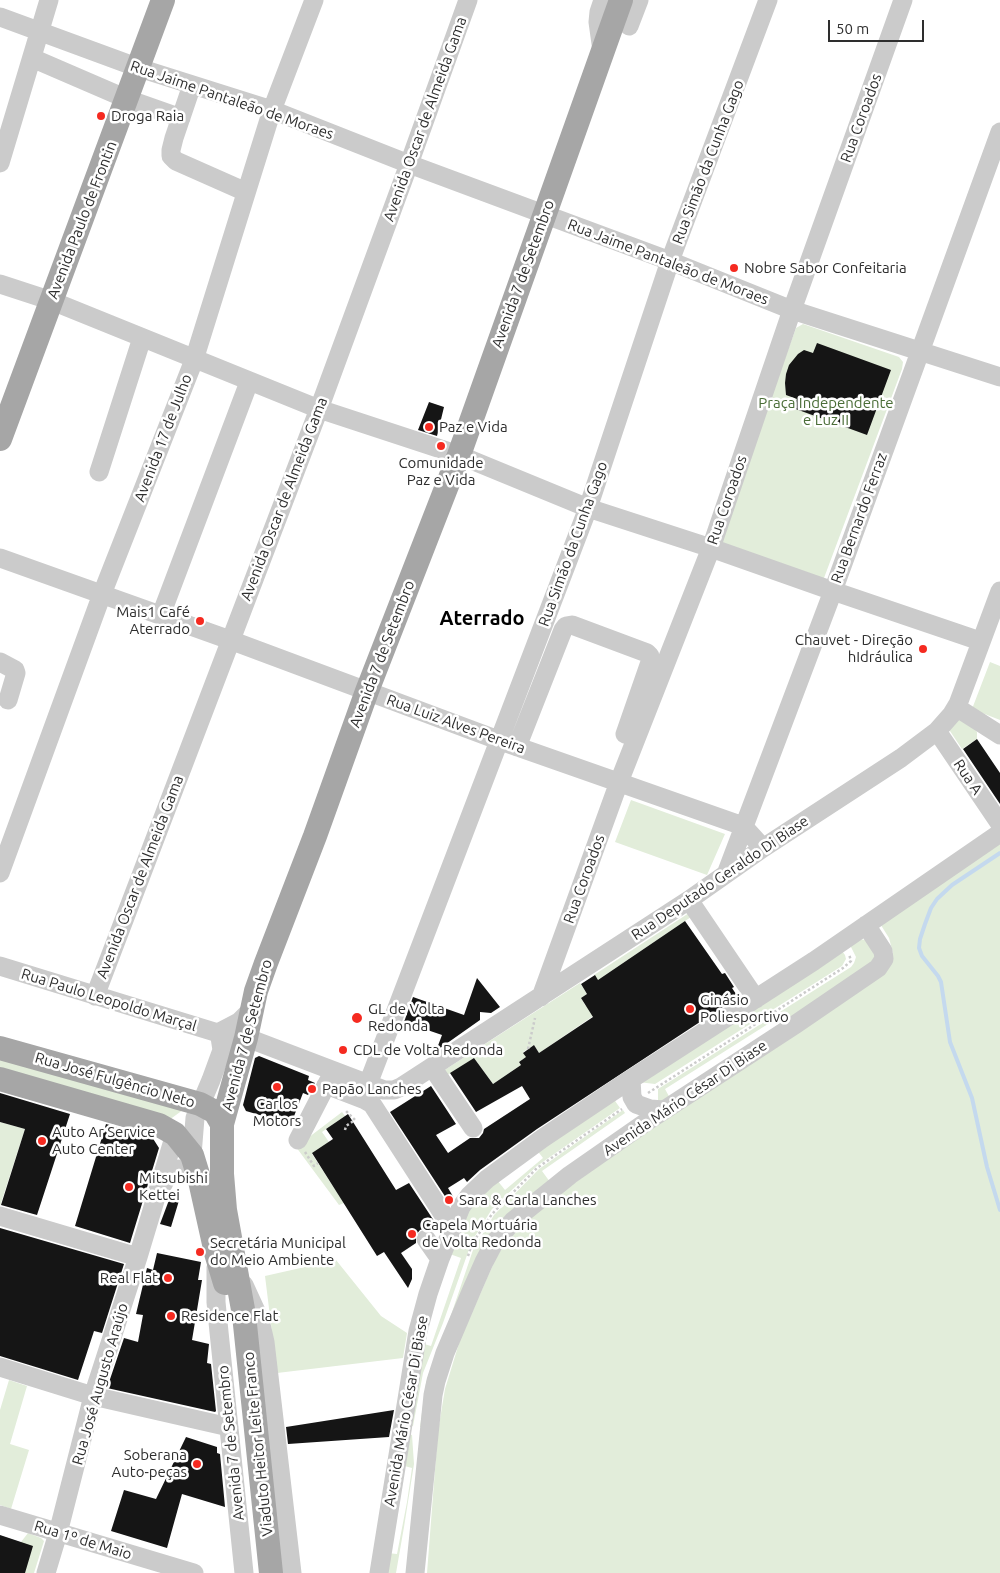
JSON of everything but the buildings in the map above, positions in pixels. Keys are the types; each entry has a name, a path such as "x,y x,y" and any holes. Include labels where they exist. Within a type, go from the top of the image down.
{"main road":[{"name":"Avenida Paulo de Frontin","path":"0,439 163,0"},
{"name":"Avenida 7 de Setembro","path":"239,1316 236,1268 224,1197 222,1124 246,1038 254,1000 367,691 459,455 602,51 621,16"},
{"name":"Rua José Fulgêncio Neto","path":"0,1048 200,1104 215,1112 222,1124"},
{"name":"Rua José Fulgêncio Neto","path":"0,1079 159,1125 175,1134 192,1155"},
{"name":"Avenida 7 de Setembro","path":"192,1155 200,1181 216,1253 239,1316"},
{"path":"239,1316 246,1413 262,1573"},
{"name":"Viaduto Heitor Leite Franco","path":"239,1316 271,1573"}],"street":[{"path":"0,163 49,0"},
{"name":"Avenida 17 de Julho","path":"0,873 102,594 194,360 272,110 314,0"},
{"name":"Avenida Oscar de Almeida Gama","path":"95,996 319,409 410,164 468,0"},
{"name":"Avenida 7 de Setembro","path":"602,51 598,22 603,0"},
{"name":"Avenida 7 de Setembro","path":"621,16 639,0"},
{"name":"Rua Simão da Cunha Gago","path":"368,1084 588,508 670,261 768,0"},
{"name":"Rua Coroados","path":"539,1004 614,781 711,548 792,310 903,0"},
{"name":"Rua Jaime Pantaleão de Moraes","path":"0,17 139,68 272,110 410,164 670,261 792,310 1000,378"},
{"path":"32,58 127,99 180,118"},
{"path":"192,85 180,118 171,156 176,161 246,192"},
{"name":"Rua Bernardo Ferraz","path":"726,874 833,591 919,350 1000,132"},
{"path":"0,284 52,301 319,409 459,455 588,508 711,548 980,641"},
{"path":"98,472 142,338"},
{"path":"161,615 249,382"},
{"name":"Rua Luiz Alves Pereira","path":"0,558 230,640 517,747 743,826"},
{"name":"Rua Deputado Geraldo Di Biase","path":"368,1084 384,1090 394,1090 539,1004 763,848 901,758 937,731 956,706 1000,591"},
{"path":"517,747 563,630 566,626 572,625 647,653 650,656 650,662 614,781"},
{"path":"0,662 15,670 16,673 8,700"},
{"path":"956,706 1000,736"},
{"name":"Rua A","path":"937,731 1000,824"},
{"path":"743,826 763,848"},
{"path":"866,925 1000,833"},
{"path":"689,900 756,999"},
{"name":"Avenida Mário César Di Biase","path":"379,1573 415,1343 428,1294 440,1259 465,1201 480,1184 543,1138 866,925 883,951 884,959 878,968 664,1110 549,1190 513,1221 499,1236 484,1262 445,1353 436,1381 415,1573"},
{"name":"Rua Paulo Leopoldo Marçal","path":"0,966 95,996 220,1041"},
{"path":"220,1041 239,1022 254,1000"},
{"path":"220,1041 233,1042 246,1038 261,1042 326,1085 372,1104 452,1228"},
{"name":"Avenida 7 de Setembro","path":"192,1155 195,1118 211,1080 220,1041"},
{"path":"432,1067 473,1128"},
{"path":"631,1079 634,1102 642,1107 664,1110"},
{"path":"326,1085 368,1084"},
{"path":"298,1140 326,1085"},
{"name":"Rua José Augusto Araújo","path":"46,1573 93,1396 175,1134"},
{"name":"Rua José Augusto Araújo","path":"157,1196 166,1178 175,1170 187,1170 200,1181"},
{"path":"0,1216 138,1257"},
{"path":"426,1239 440,1259"},
{"name":"Avenida 7 de Setembro","path":"216,1253 216,1302 244,1573"},
{"name":"Avenida 7 de Setembro","path":"236,1268 260,1320 265,1342 292,1573"},
{"path":"0,1367 93,1396 229,1427"},
{"path":"402,1428 429,1432"},
{"name":"Rua 1º de Maio","path":"0,1515 194,1573"}],"path":[{"path":"467,1260 472,1244 492,1214 537,1168 619,1110 843,968 849,963 851,958 842,942"},
{"path":"528,1049 539,1004"},
{"path":"326,1085 355,1120 346,1126 345,1130"},
{"path":"298,1140 314,1166 318,1163"}],"green space":[{"name":"Praça Independente e Luz II","path":"803,324 899,357 903,362 824,578 817,582 725,551 719,540 796,328"},
{"path":"990,662 1000,666 1000,720 972,709"},
{"path":"962,714 977,732 977,739 962,749 948,728"},
{"path":"631,800 725,834 707,875 615,842"},
{"path":"1000,841 1000,1573 427,1573 438,1431 445,1389 460,1340 503,1246 526,1218 893,953 889,938 879,922"},
{"path":"689,913 691,917 598,980 594,975"},
{"path":"859,939 866,940 877,959 794,1021 787,1012 665,1089 671,1100 658,1105 658,1089 851,967 856,957 850,945"},
{"path":"842,951 846,959 842,966 655,1084 638,1082"},
{"path":"580,983 587,994 581,998 585,1005 599,1012 539,1053 534,1045 523,1052 528,1060 523,1059 519,1062 521,1065 493,1084 474,1058 446,1076 443,1071"},
{"path":"0,1049 187,1107 165,1123 0,1074"},
{"path":"613,1098 620,1108 537,1166 492,1209 472,1241 423,1373 413,1426 411,1426 421,1343 431,1346 461,1258 447,1253 468,1206 497,1180 505,1190 543,1158 536,1149"},
{"path":"623,1110 625,1113 542,1171 550,1182 512,1212 423,1427 420,1427 429,1373 473,1250 494,1215 539,1169"},
{"path":"342,1112 345,1116 322,1132 329,1142 312,1154 344,1203 339,1205 296,1147"},
{"path":"0,1122 25,1129 0,1206"},
{"path":"336,1260 381,1316 407,1333 403,1358 277,1373 265,1276"},
{"path":"9,1380 27,1386 10,1444 29,1450 11,1509 0,1505 0,1410"},
{"path":"409,1434 412,1435 414,1464 396,1573 384,1573 387,1553 397,1554 407,1502 412,1468 401,1465"},
{"path":"28,1533 44,1541 34,1573 25,1573 21,1542"}],"waterway":[{"path":"1000,853 952,885 937,899 931,908 925,924 919,948 922,956 941,982 950,1042 972,1098 987,1167 1000,1210"}],"place":[{"name":"Droga Raia","path":"101,116"},
{"name":"Nobre Sabor Confeitaria","path":"734,268"},
{"name":"Paz e Vida","path":"429,427"},
{"name":"Comunidade Paz e Vida","path":"441,446"},
{"name":"Mais1 Café Aterrado","path":"200,621"},
{"name":"Chauvet - Direção hIdráulica","path":"923,649"},
{"name":"Ginásio Poliesportivo","path":"690,1009"},
{"name":"GL de Volta Redonda","path":"357,1018"},
{"name":"CDL de Volta Redonda","path":"343,1050"},
{"name":"Carlos Motors","path":"277,1087"},
{"name":"Papão Lanches","path":"312,1089"},
{"name":"Auto Ar Service Auto Center","path":"42,1141"},
{"name":"Mitsubishi Kettei","path":"129,1187"},
{"name":"Sara & Carla Lanches","path":"449,1200"},
{"name":"Capela Mortuária de Volta Redonda","path":"412,1234"},
{"name":"Secretária Municipal do Meio Ambiente","path":"200,1252"},
{"name":"Real Flat","path":"168,1278"},
{"name":"Residence Flat","path":"171,1316"},
{"name":"Soberana Auto-peças","path":"197,1464"}],"district":[{"name":"Aterrado","path":"482,618"}]}
